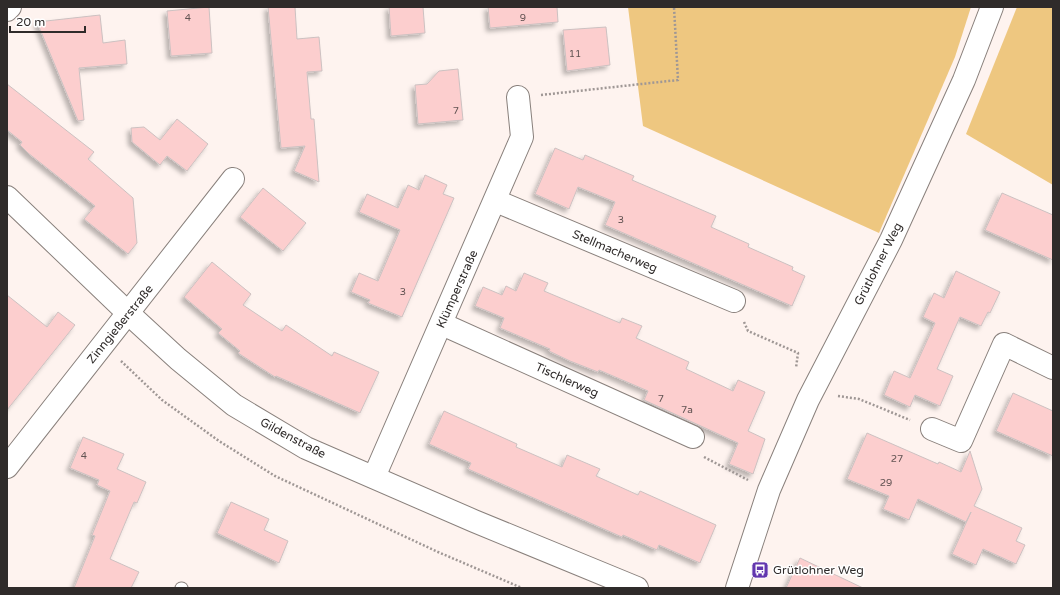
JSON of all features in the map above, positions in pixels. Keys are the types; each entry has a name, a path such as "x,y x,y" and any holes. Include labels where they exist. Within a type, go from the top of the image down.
{"street":[{"path":"7,10 10,7"},
{"name":"Grütlohner Weg","path":"737,588 769,490 808,400 891,240 964,80 992,7"},
{"name":"Klümperstraße","path":"374,477 496,200 522,137 518,97"},
{"name":"Zinngießerstraße","path":"7,467 129,314 232,180"},
{"name":"Gildenstraße","path":"7,197 129,314 178,359 234,406 306,448 637,588"},
{"name":"Stellmacherweg","path":"496,200 734,301"},
{"name":"Tischlerweg","path":"442,324 693,437"},
{"path":"932,429 961,441 1004,344 1053,368"}],"path":[{"path":"518,97 678,80 674,7"},
{"path":"734,301 748,331 798,352 796,373"},
{"path":"103,345 162,400 219,441 275,476 438,552 522,588"},
{"path":"808,400 826,410 836,396 859,400 932,429"},
{"path":"693,437 699,454 741,477 769,490"}],"shaded area":[{"path":"628,7 971,7 955,57 879,233 643,126"},
{"path":"1017,7 1053,7 1053,185 966,134"}],"building":[{"path":"209,7 212,53 171,56 167,11"},
{"path":"268,7 295,7 297,39 319,37 322,71 307,72 311,119 314,119 319,182 294,171 305,146 281,148"},
{"path":"389,7 423,7 425,33 391,36"},
{"path":"488,7 557,7 558,22 490,28"},
{"path":"100,15 103,43 125,40 127,64 79,68 84,120 78,121 37,22"},
{"path":"606,27 610,65 567,71 563,30"},
{"path":"458,69 463,120 418,124 415,85 427,84 439,71"},
{"path":"7,84 94,152 88,159 133,198 137,243 128,254 84,219 95,206 28,153 20,145 22,142 7,130"},
{"path":"177,119 208,144 187,171 167,156 160,165 132,142 131,128 144,127 160,140"},
{"path":"555,148 583,160 585,155 634,176 632,180 716,216 711,227 749,244 748,247 793,267 792,270 805,276 792,306 605,225 615,202 578,187 569,209 535,194"},
{"path":"425,175 447,185 443,194 454,198 402,317 368,303 370,300 351,292 359,273 378,281 400,230 359,212 367,194 398,208 408,185 419,190"},
{"path":"263,188 306,223 283,251 240,217"},
{"path":"1002,193 1053,215 1053,260 985,230"},
{"path":"212,262 251,294 243,305 282,331 286,325 332,356 334,352 379,372 360,413 276,376 275,377 238,353 240,351 218,333 222,329 184,297"},
{"path":"956,271 1000,292 990,313 988,312 981,326 960,317 937,369 953,376 940,406 915,395 910,407 884,395 894,371 910,378 935,323 923,317 934,293 944,298"},
{"path":"524,273 548,283 544,291 620,323 622,318 642,326 636,338 689,362 686,369 733,391 738,380 765,392 748,431 765,439 753,474 729,464 738,443 644,400 648,391 599,370 598,372 570,361 549,351 550,349 500,328 504,318 475,306 483,287 502,295 506,286 516,291"},
{"path":"7,295 47,327 58,312 75,325 7,410"},
{"path":"1013,393 1053,411 1053,456 996,431"},
{"path":"444,411 517,444 516,447 562,467 567,455 600,469 596,476 638,495 640,491 716,525 700,563 659,545 657,550 623,535 622,537 468,469 471,463 429,444"},
{"path":"867,433 938,464 939,462 961,472 970,451 982,489 974,506 1022,528 1016,541 1025,545 1016,564 983,549 976,565 952,554 971,512 966,522 918,499 909,520 883,509 889,496 847,479"},
{"path":"83,437 124,454 117,469 146,482 137,503 134,502 110,559 139,572 131,588 74,588 95,536 92,535 110,491 97,485 99,480 70,468"},
{"path":"231,502 269,519 264,530 288,541 279,563 217,533"},
{"path":"800,558 863,588 786,588"}],"place":[{"name":"Grütlohner Weg","path":"760,570"}]}
